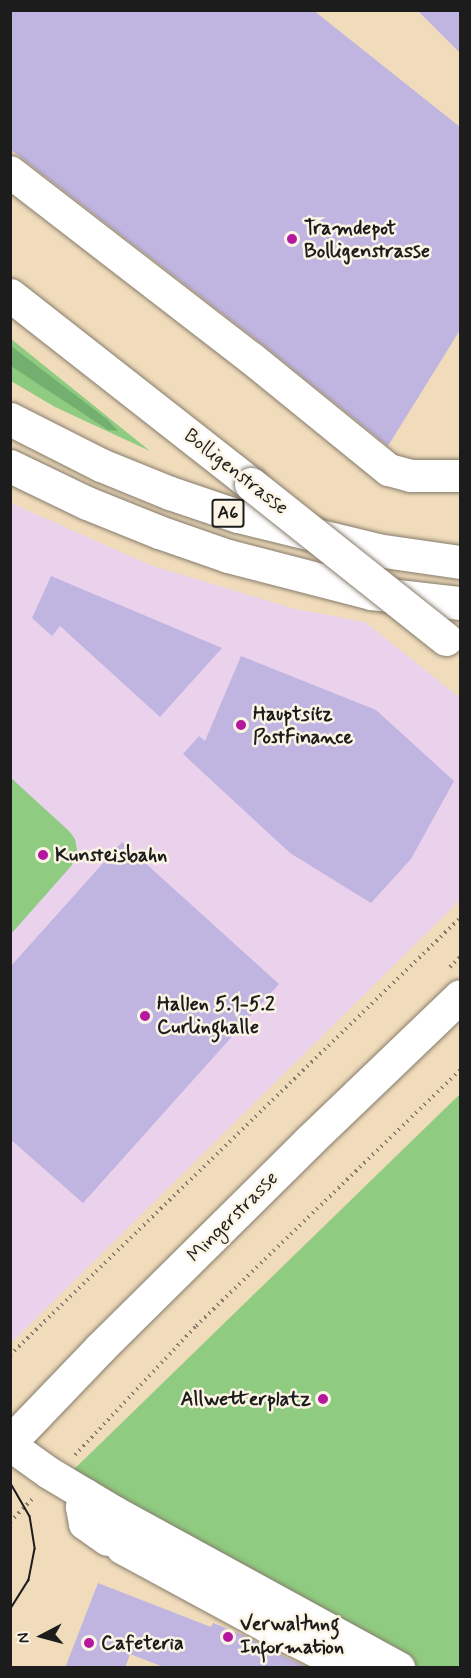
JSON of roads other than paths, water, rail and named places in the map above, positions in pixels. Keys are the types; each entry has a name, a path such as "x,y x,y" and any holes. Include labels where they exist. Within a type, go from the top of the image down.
{"main road":[{"name":"Bolligenstrasse","path":"10,295 453,645"},
{"name":"A6","path":"10,419 101,465 170,493 238,516 377,550 460,562"},
{"name":"A6","path":"10,466 87,503 159,532 228,556 371,593 460,603"},
{"name":"Mingerstrasse","path":"10,1443 100,1348 309,1141 460,996"}],"street":[{"path":"10,172 251,358 389,470 411,476 460,476"},
{"name":"Mingerstrasse","path":"10,1443 54,1476 86,1495 399,1668"},
{"path":"86,1495 82,1507 85,1524 115,1544 268,1627 350,1668"}],"tram line":[{"path":"10,1482 30,1516 35,1549 29,1580 10,1610"}],"place":[{"name":"Tramdepot Bolligenstrasse","path":"292,239"},
{"name":"Hauptsitz PostFinance","path":"241,725"},
{"name":"Kunsteisbahn","path":"43,855"},
{"name":"Hallen 5.1-5.2 Curlinghalle","path":"145,1016"},
{"name":"Allwetterplatz","path":"323,1399"},
{"name":"Verwaltung Information","path":"228,1637"},
{"name":"Cafeteria","path":"89,1643"}]}
